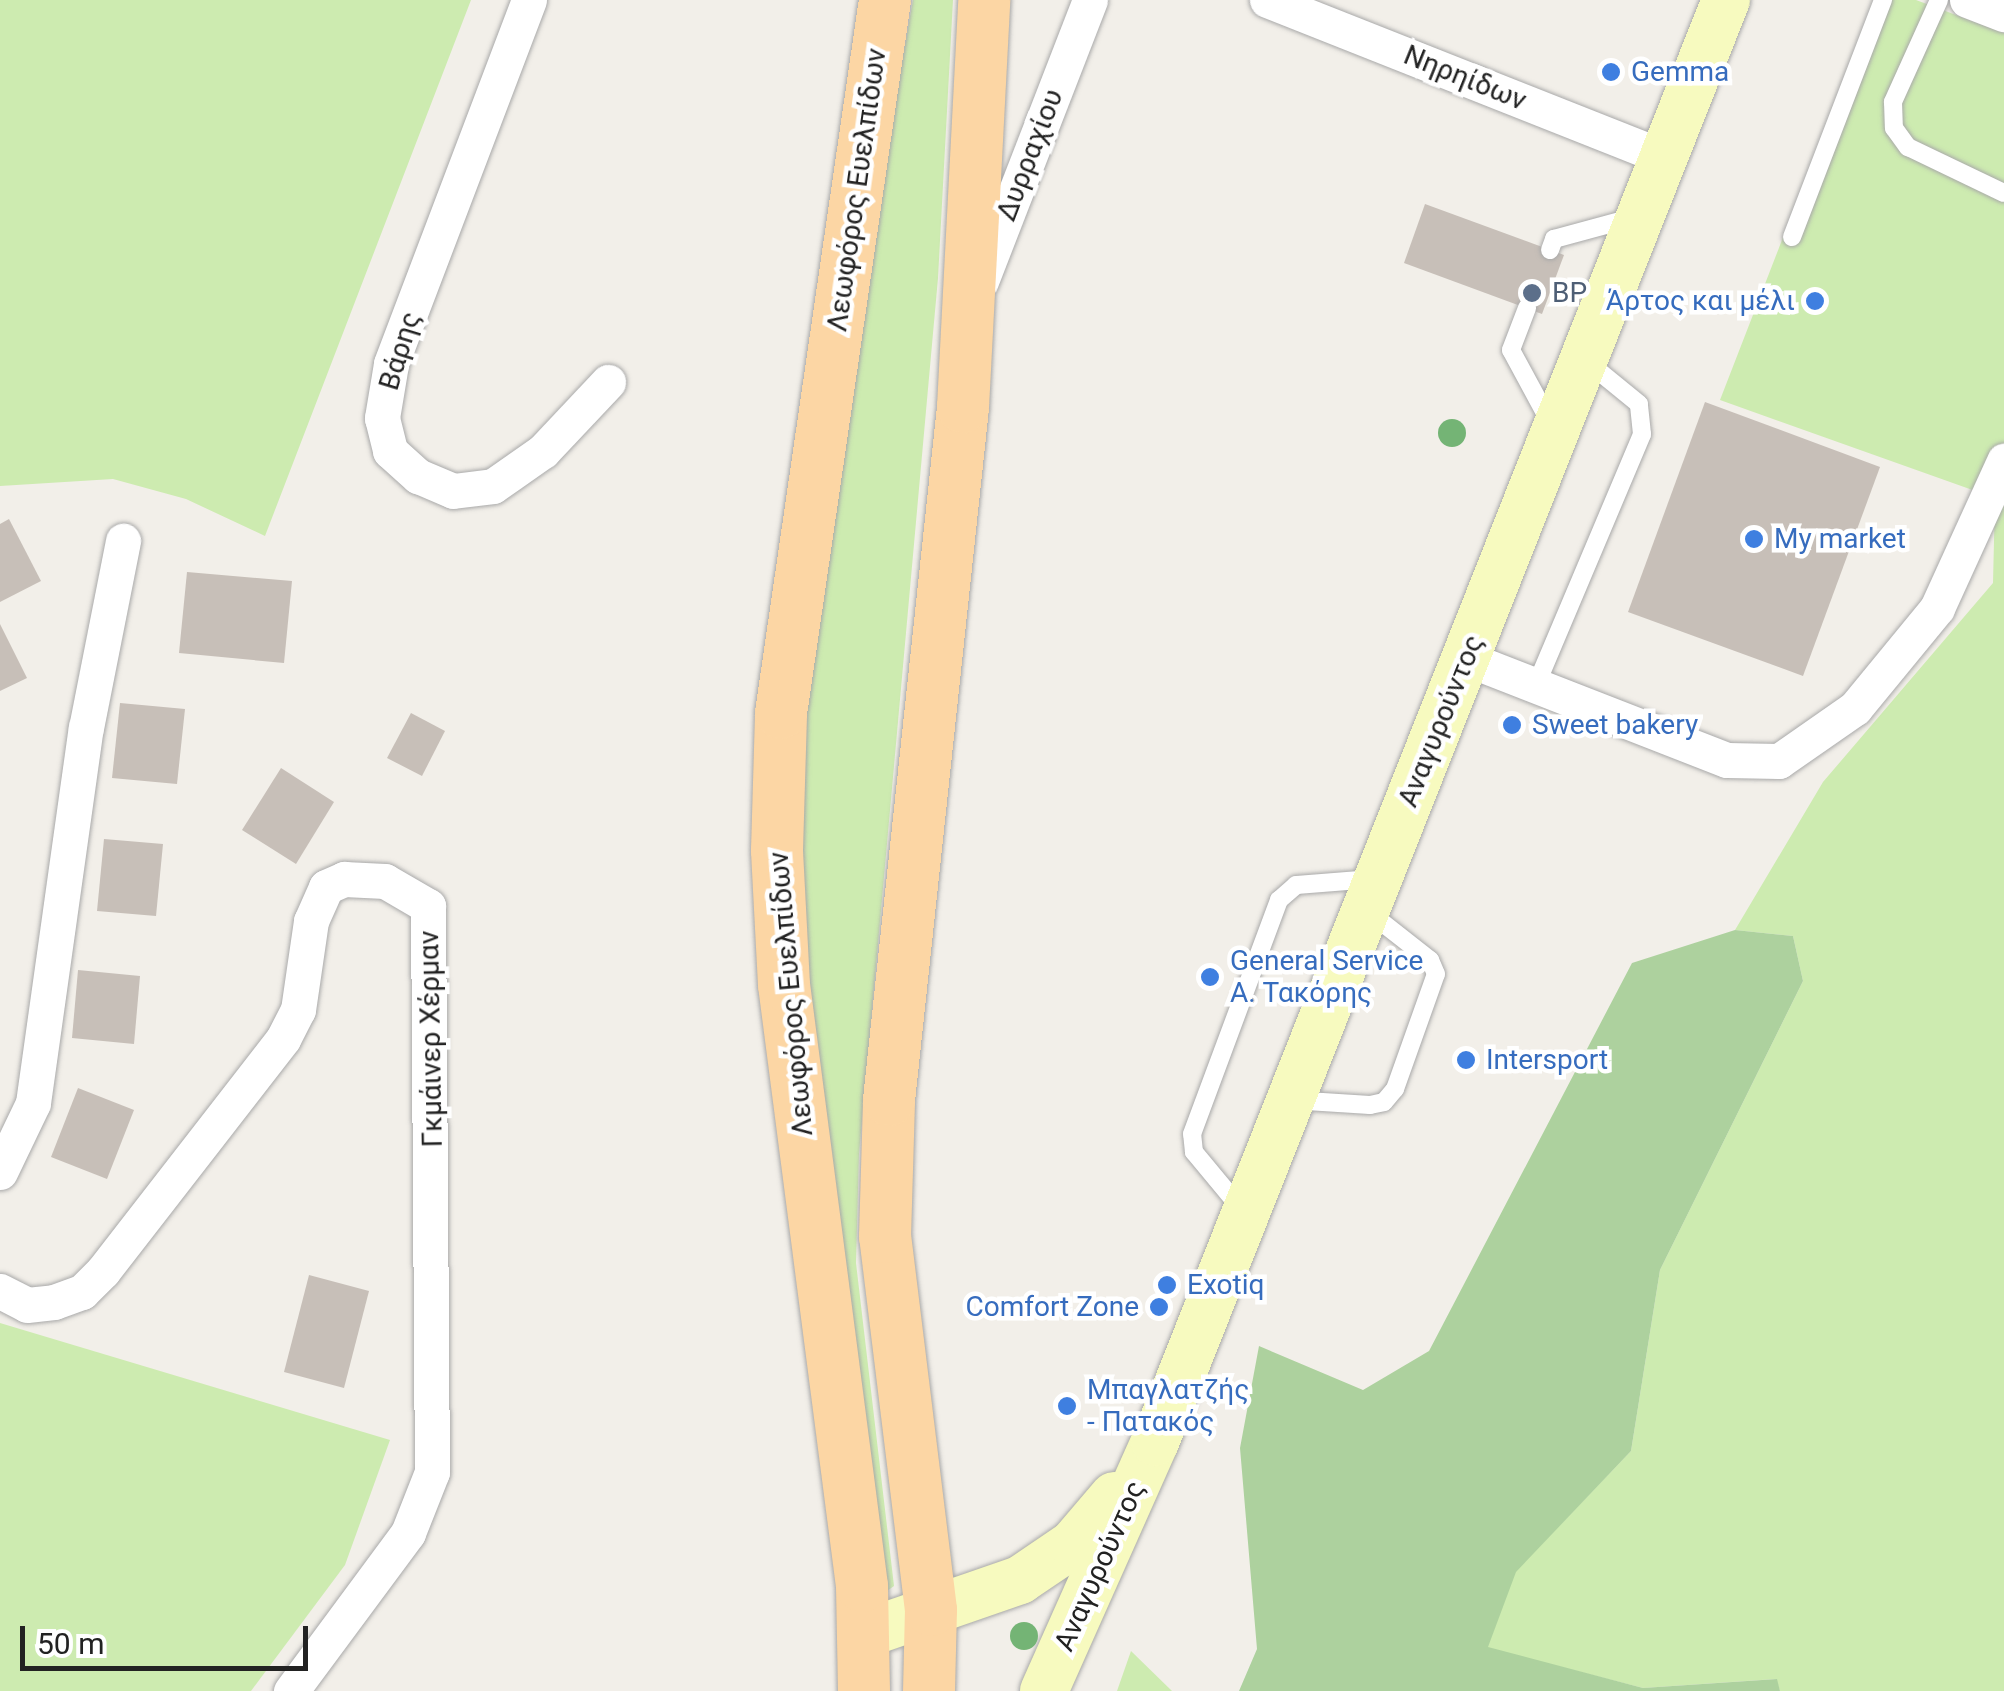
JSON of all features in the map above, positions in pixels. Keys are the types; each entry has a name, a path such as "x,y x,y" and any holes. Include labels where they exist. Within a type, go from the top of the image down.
{"main road":[{"name":"Λεωφόρος Ευελπίδων","path":"864,1691 867,1632 784,985 777,850 782,713 885,0"},
{"path":"929,1691 930,1610 886,1237 888,1139 970,310 984,0"},
{"name":"Αναγυρούντος","path":"1044,1691 1155,1442 1726,0"},
{"name":"Αναγυρούντος","path":"867,1632 1047,1564 1095,1522 1155,1442"}],"street":[{"name":"Βάρης","path":"529,0 392,364 382,418 390,451 418,476 453,491 493,486 543,452 608,382"},
{"name":"Δυρραχίου","path":"970,310 1090,0"},
{"name":"Νηρηίδων","path":"1267,0 1664,157"},
{"path":"1968,0 2004,14"},
{"path":"1466,658 1537,682 1726,760 1779,761 1854,708 1937,608 2004,461"},
{"path":"0,1172 33,1103 86,728 122,541"},
{"name":"Γκμάινερ Χέρμαν","path":"0,1291 27,1305 54,1302 82,1292 103,1271 283,1039 298,1010 310,921 326,887 344,879 385,881 428,906 432,1472 408,1532 290,1691"}],"lane":[{"path":"1792,237 1883,0"},
{"path":"1939,0 1894,102 1894,128 1908,147 2004,193"},
{"path":"1550,250 1554,239 1640,216"},
{"path":"1527,308 1511,350 1555,431"},
{"path":"1537,682 1642,434 1639,404 1584,359"},
{"path":"1246,1213 1194,1152 1192,1134 1280,900 1312,882 1372,894 1430,960 1436,974 1395,1089 1384,1102 1370,1105 1291,1100"}],"green space":[{"path":"0,0 471,0 265,536 186,499 113,479 0,486"},
{"path":"913,0 953,0 938,278 859,1154 856,1263 894,1586 880,1596 819,1153 791,814 829,472"},
{"path":"1875,0 1916,0 2004,33 2004,1691 1780,1691 1776,1679 1643,1688 1487,1648 1515,1572 1631,1451 1660,1270 1803,981 1793,936 1735,930 1823,782 1993,583 1995,498 1720,400"},
{"path":"1735,930 1793,936 1803,981 1660,1270 1631,1451 1516,1572 1488,1647 1643,1688 1777,1679 1780,1691 1239,1691 1257,1649 1240,1448 1259,1346 1363,1390 1429,1351 1632,963"},
{"path":"0,1323 390,1440 345,1565 251,1691 0,1691"},
{"path":"1131,1651 1172,1691 1117,1691"}],"building":[{"path":"1425,204 1564,255 1542,314 1404,263"},
{"name":"My market","path":"1705,402 1880,467 1803,676 1628,612"},
{"path":"9,519 41,581 0,602 0,524"},
{"path":"187,572 292,581 284,663 179,653"},
{"path":"0,624 27,678 0,691"},
{"path":"120,703 185,709 177,784 112,778"},
{"path":"411,713 445,731 422,776 387,758"},
{"path":"281,768 334,802 296,864 242,830"},
{"path":"104,839 163,844 156,916 97,911"},
{"path":"78,970 140,976 134,1044 72,1038"},
{"path":"78,1088 134,1110 107,1179 51,1157"},
{"path":"309,1275 369,1291 344,1388 284,1372"}],"place":[{"name":"Gemma","path":"1611,72"},
{"name":"BP","path":"1532,293"},
{"name":"Άρτος και μέλι","path":"1815,301"},
{"name":"My market","path":"1754,539"},
{"name":"Sweet bakery","path":"1512,725"},
{"name":"General Service Α. Τακόρης","path":"1210,977"},
{"name":"Intersport","path":"1466,1060"},
{"name":"Exotiq","path":"1167,1285"},
{"name":"Comfort Zone","path":"1159,1307"},
{"name":"Μπαγλατζής - Πατακός","path":"1067,1406"}]}
